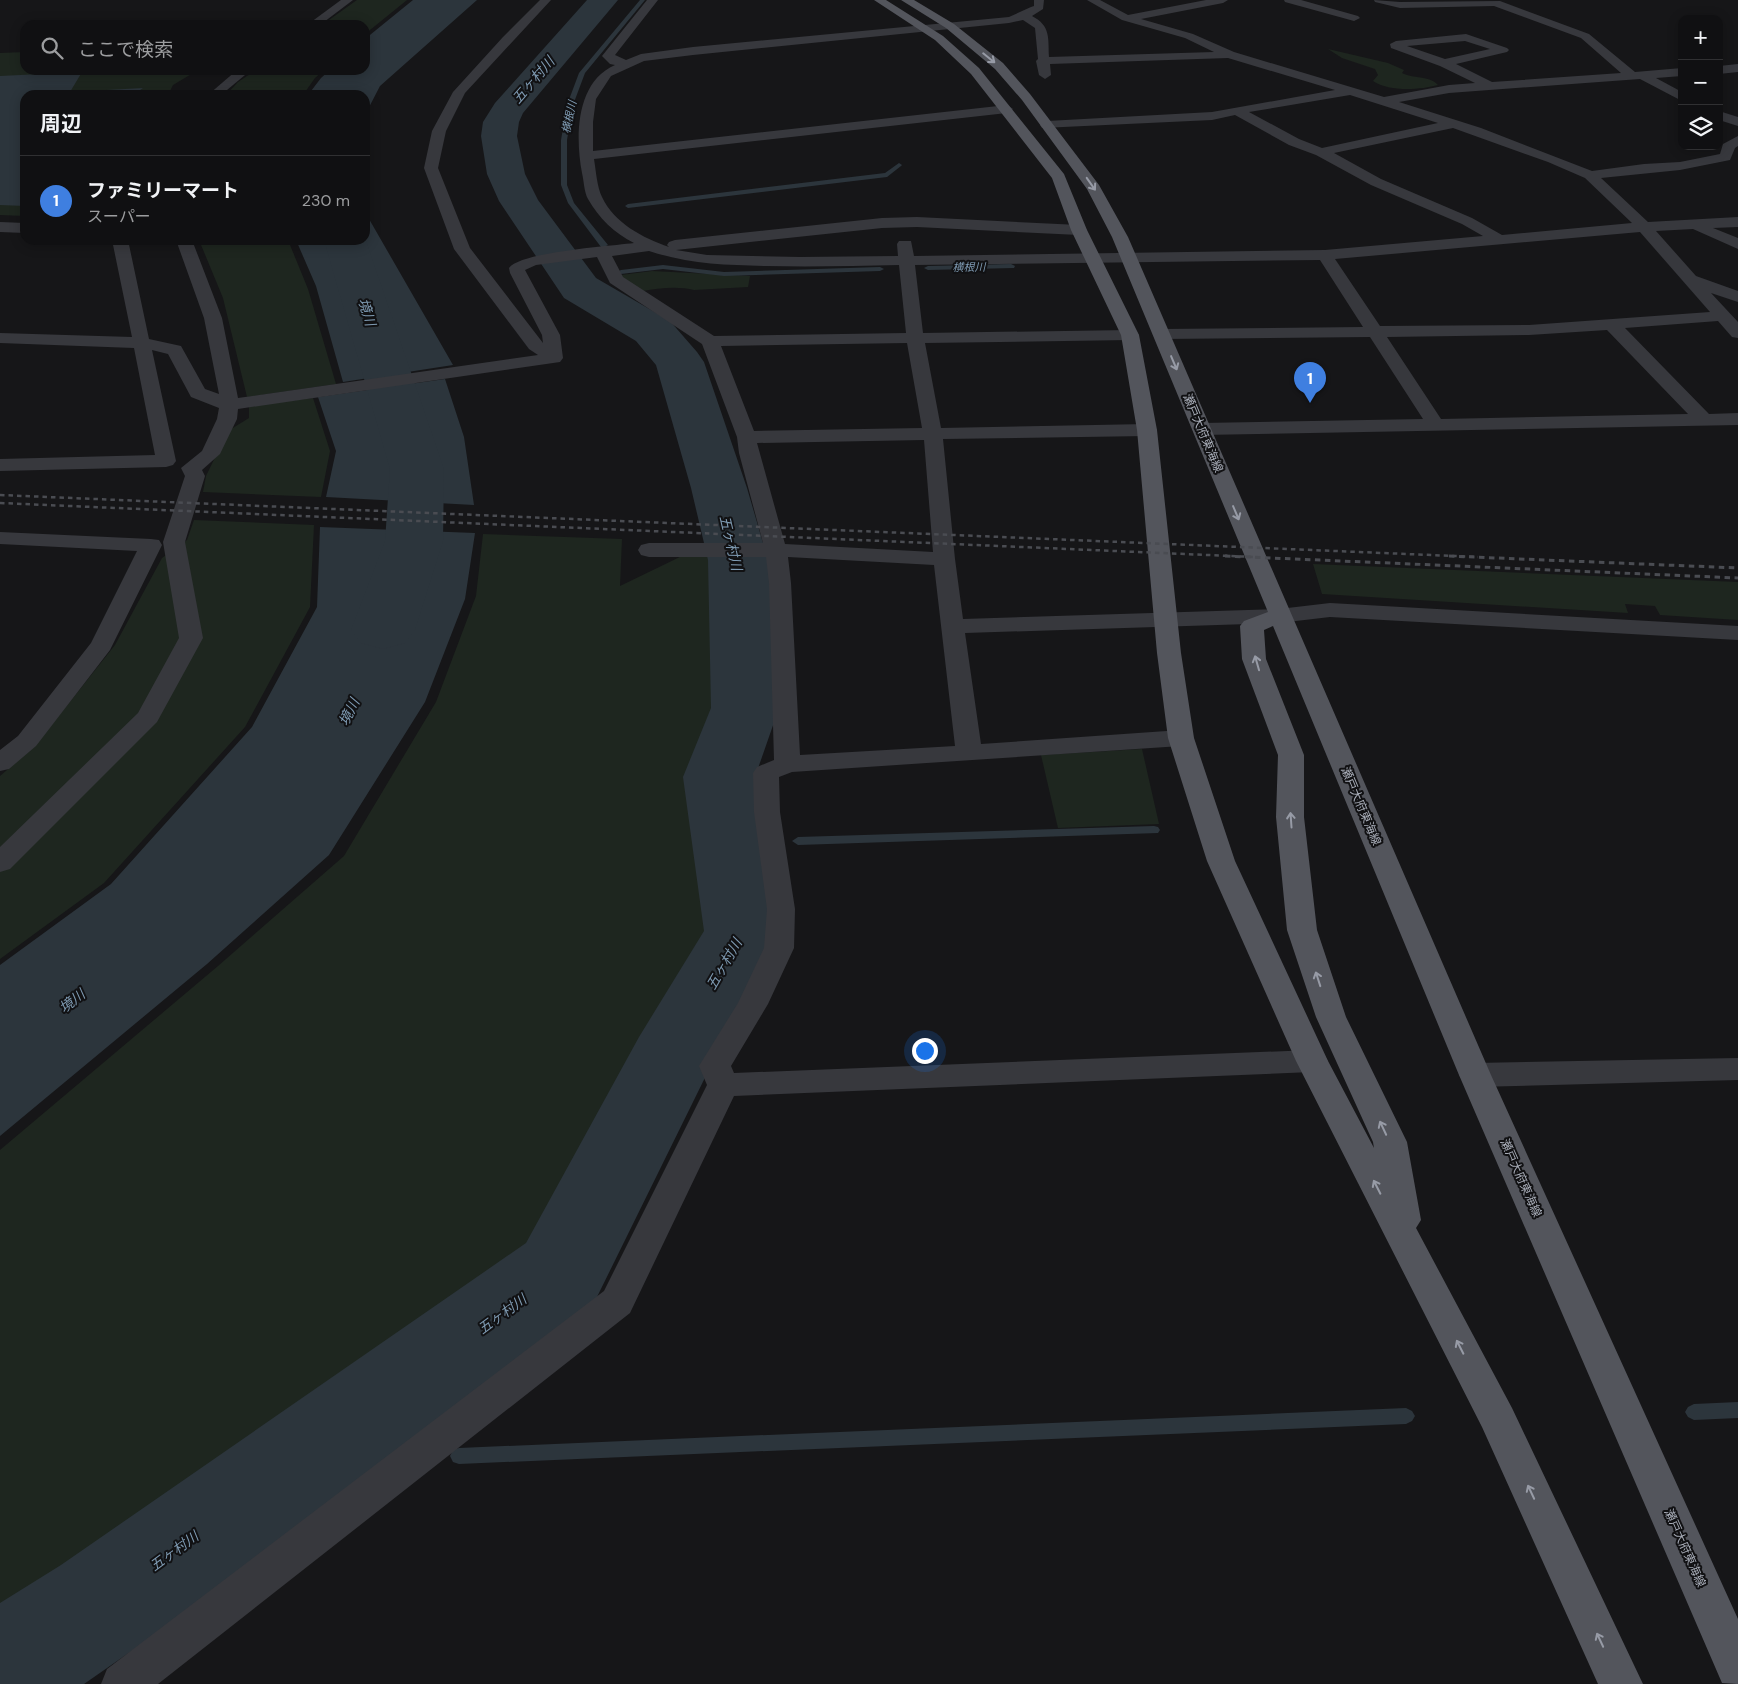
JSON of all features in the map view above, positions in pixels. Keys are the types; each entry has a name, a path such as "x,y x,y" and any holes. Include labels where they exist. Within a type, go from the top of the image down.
{"main road":[{"path":"879,0 939,38 975,71 1059,177 1079,230 1130,335 1147,430 1169,653 1181,738 1221,861 1312,1061 1498,1420 1620,1684"},
{"name":"瀬戸大府東海線","path":"906,0 950,26 999,66 1026,96 1094,188 1162,334 1279,616 1475,1075 1738,1668"},
{"path":"1279,616 1252,626 1254,659 1290,755 1290,817 1302,930 1331,1017 1390,1142 1406,1244"}],"street":[{"path":"320,20 348,0"},
{"path":"546,0 506,39 459,92 439,131 431,168 462,249 535,345 554,358"},
{"path":"626,64 608,56 653,0"},
{"path":"1039,0 1039,7 1025,17 996,22 693,51 641,58 626,64 607,73 590,99 586,122 586,156 594,197 601,209 624,232 650,246 707,260 907,261 1325,256 1498,239 1644,227 1738,222"},
{"path":"1092,0 1126,18 1189,36 1230,55 1352,91 1454,124 1553,159 1590,175 1644,227 1738,332"},
{"path":"1126,18 1223,0"},
{"path":"1289,0 1354,18"},
{"path":"1379,0 1400,5 1491,2 1585,36 1636,75 1678,95"},
{"path":"1025,17 1038,24 1041,28 1042,61 1045,75"},
{"path":"1444,64 1503,50 1466,37 1396,44 1396,46 1444,64 1490,86"},
{"path":"1042,61 1230,55"},
{"path":"1723,70 1738,68"},
{"path":"1384,101 1450,89 1678,72"},
{"path":"219,90 238,75"},
{"path":"1047,126 1212,116 1352,91"},
{"path":"586,156 1007,109"},
{"path":"1239,112 1294,142 1322,152 1376,182 1467,221 1498,239"},
{"path":"1723,116 1738,122"},
{"path":"1322,152 1454,124"},
{"path":"1590,175 1644,168 1680,166 1725,157 1728,147 1738,140"},
{"path":"903,222 915,338 933,434 944,559 969,753"},
{"path":"666,251 676,245 882,223 903,222 1079,230"},
{"path":"1691,224 1738,244"},
{"path":"0,227 20,228"},
{"path":"121,245 166,461"},
{"path":"186,245 213,318 229,405 227,419 210,454 191,468"},
{"path":"554,358 551,335 517,268 532,261 650,246"},
{"path":"598,253 616,280 710,342 1130,335"},
{"path":"1325,256 1436,425"},
{"path":"1690,280 1738,297"},
{"path":"1162,334 1529,330 1722,316"},
{"path":"1611,324 1704,420"},
{"path":"0,338 142,343 175,350 198,393 229,405 554,358"},
{"path":"710,342 747,437 749,452 774,550 780,583 787,764"},
{"path":"1202,429 1738,419"},
{"path":"747,437 1147,430"},
{"path":"0,465 166,461 191,468 195,476 174,542 191,638 148,717 0,863"},
{"path":"0,538 151,545 174,542"},
{"path":"0,763 26,741 102,645 151,545"},
{"path":"649,550 774,550 944,559"},
{"path":"952,626 1279,616 1330,610 1738,633"},
{"path":"123,1684 617,1302 722,1085 715,1066 753,1004 779,948 781,909 767,812 766,773 787,764 1181,738"},
{"path":"722,1085 1312,1061"},
{"path":"1475,1075 1738,1069"}],"shaded area":[{"path":"357,0 407,0 370,30 370,20 329,20"},
{"path":"1328,49 1388,63 1404,70 1402,73 1426,78 1438,85 1405,89 1380,85 1373,81 1378,75 1375,69 1342,58"},
{"path":"20,52 20,75 190,75 173,85 170,90 20,90 20,216 0,215 0,53"},
{"path":"248,75 318,75 307,90 231,90"},
{"path":"201,245 290,245 308,289 336,384 247,397 223,298"},
{"path":"652,271 750,276 748,287 694,290 668,288 643,291 623,279 621,275"},
{"path":"313,398 330,451 321,497 203,492 206,476 228,431 249,418 249,406"},
{"path":"194,520 314,525 310,607 245,727 104,883 0,959 0,776 34,747 115,645 162,558 187,540"},
{"path":"483,534 622,539 620,586 684,555 710,554 732,708 701,778 725,929 539,1262 86,1594 0,1648 0,1150 218,966 344,856 436,702 476,596"},
{"path":"1313,564 1738,582 1738,620 1660,615 1655,606 1625,604 1628,613 1322,594"},
{"path":"1142,749 1159,824 1058,828 1041,755"}],"water":[{"path":"413,0 477,0 380,86 370,105 370,90 312,90 324,75 370,75 370,35"},
{"path":"80,75 71,90 20,90 20,206 0,205 0,76"},
{"path":"143,88 140,90 106,90"},
{"path":"370,221 453,365 343,382 316,286 298,245 370,245"},
{"path":"445,379 464,437 474,505 326,497 336,451 318,397"},
{"path":"320,527 475,533 465,599 425,702 329,855 207,964 0,1136 0,965 111,884 252,727 317,607"}],"waterway":[{"name":"五ヶ村川","path":"0,1671 102,1604 561,1271 682,1037 744,931 719,777 745,708 738,560 719,488 680,362 653,331 580,288 519,201 506,174 499,136 501,122 507,110 552,56 603,0"},
{"name":"横根川","path":"604,245 571,203 564,185 564,140 570,105 582,73 643,0"},
{"path":"628,206 887,175 899,165"},
{"name":"境川","path":"347,245 417,469 414,541 383,630"},
{"name":"横根川","path":"928,268 1011,266"},
{"name":"横根川","path":"621,272 663,267 724,274 880,269"},
{"path":"798,841 1154,830"},
{"path":"730,843 754,843"},
{"path":"400,1388 420,1420"},
{"path":"1694,1412 1738,1410"},
{"path":"459,1456 1406,1416"}],"railway":[{"path":"0,495 1478,557"},
{"path":"0,503 1254,557"},
{"path":"1225,556 1738,578"},
{"path":"1449,556 1738,568"}],"place":[{"name":"ファミリーマート","path":"1310,403"}]}
